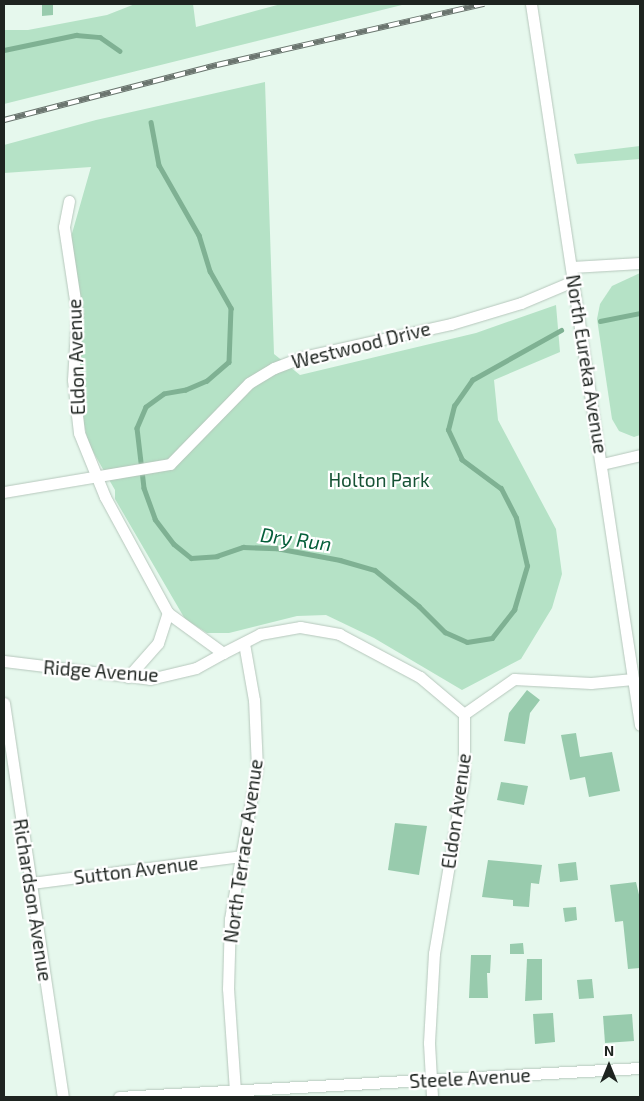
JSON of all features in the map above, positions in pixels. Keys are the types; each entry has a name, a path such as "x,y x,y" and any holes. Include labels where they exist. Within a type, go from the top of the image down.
{"street":[{"name":"North Eureka Avenue","path":"531,4 640,725"},
{"name":"Eldon Avenue","path":"69,202 64,227 77,313 75,412 96,475 168,613 223,654"},
{"path":"572,267 640,263"},
{"name":"Westwood Drive","path":"4,492 96,475 154,469 170,464 183,453 249,383 274,368 302,357 450,324 521,303 573,281"},
{"path":"602,464 640,455"},
{"path":"128,677 158,643 168,613"},
{"path":"223,654 260,634 300,627 339,634 420,677 464,714 514,678 591,683 633,678"},
{"name":"North Terrace Avenue","path":"235,1091 228,958 233,895 254,798 257,750 254,700 244,643"},
{"name":"Ridge Avenue","path":"4,662 150,679 174,675 196,668 223,654"},
{"name":"Richardson Avenue","path":"4,703 63,1097"},
{"name":"Eldon Avenue","path":"432,1097 430,1080 434,953 464,776 464,714"},
{"name":"Sutton Avenue","path":"31,883 241,856"},
{"name":"Steele Avenue","path":"119,1097 640,1068"}],"green space":[{"path":"135,4 193,4 196,27 281,4 406,4 4,104 4,30 28,30 107,15"},
{"name":"Holton Park","path":"265,82 274,354 300,375 476,333 556,305 560,352 494,380 498,420 556,529 562,574 552,608 521,659 462,690 374,638 326,615 297,616 229,633 207,633 185,619 115,499 115,490 88,443 78,395 83,320 71,237 91,167 4,173 4,145 96,120"},
{"path":"640,146 640,159 577,164 574,154"},
{"path":"640,273 640,435 634,437 619,431 612,419 597,319 600,304 612,286"}],"building":[{"path":"42,4 53,4 53,15 42,16"},
{"path":"527,690 540,700 530,713 525,744 504,741 509,713"},
{"path":"576,733 580,757 612,752 620,791 589,797 585,777 570,780 561,735"},
{"path":"501,782 528,786 524,805 497,800"},
{"path":"395,823 427,826 419,875 388,870"},
{"path":"488,860 542,865 539,884 531,883 529,907 513,906 513,900 482,897"},
{"path":"576,862 578,880 560,882 558,864"},
{"path":"636,882 640,899 640,968 628,969 623,921 615,922 610,885"},
{"path":"576,907 577,920 565,922 563,908"},
{"path":"523,943 524,954 510,954 510,944"},
{"path":"471,955 491,955 490,973 487,973 488,998 469,998"},
{"path":"527,959 542,959 542,1000 525,1001"},
{"path":"592,979 594,998 579,999 577,980"},
{"path":"553,1013 555,1042 535,1044 533,1014"},
{"path":"632,1014 634,1041 605,1043 603,1016"}],"waterway":[{"name":"Dry Run","path":"4,50 76,35 100,37 120,51"},
{"name":"Dry Run","path":"151,122 159,165 199,235 210,271 231,308 229,362 207,381 186,390 164,394 146,407 137,428 144,488 155,519 174,544 191,558 217,556 243,547 276,548 340,560 375,570 419,606 445,632 467,642 492,638 514,610 527,566 516,518 501,489 462,460 448,430 454,406 472,380 561,330"},
{"name":"Dry Run","path":"600,321 640,313"}],"railway":[{"path":"4,120 217,65 484,4"}]}
